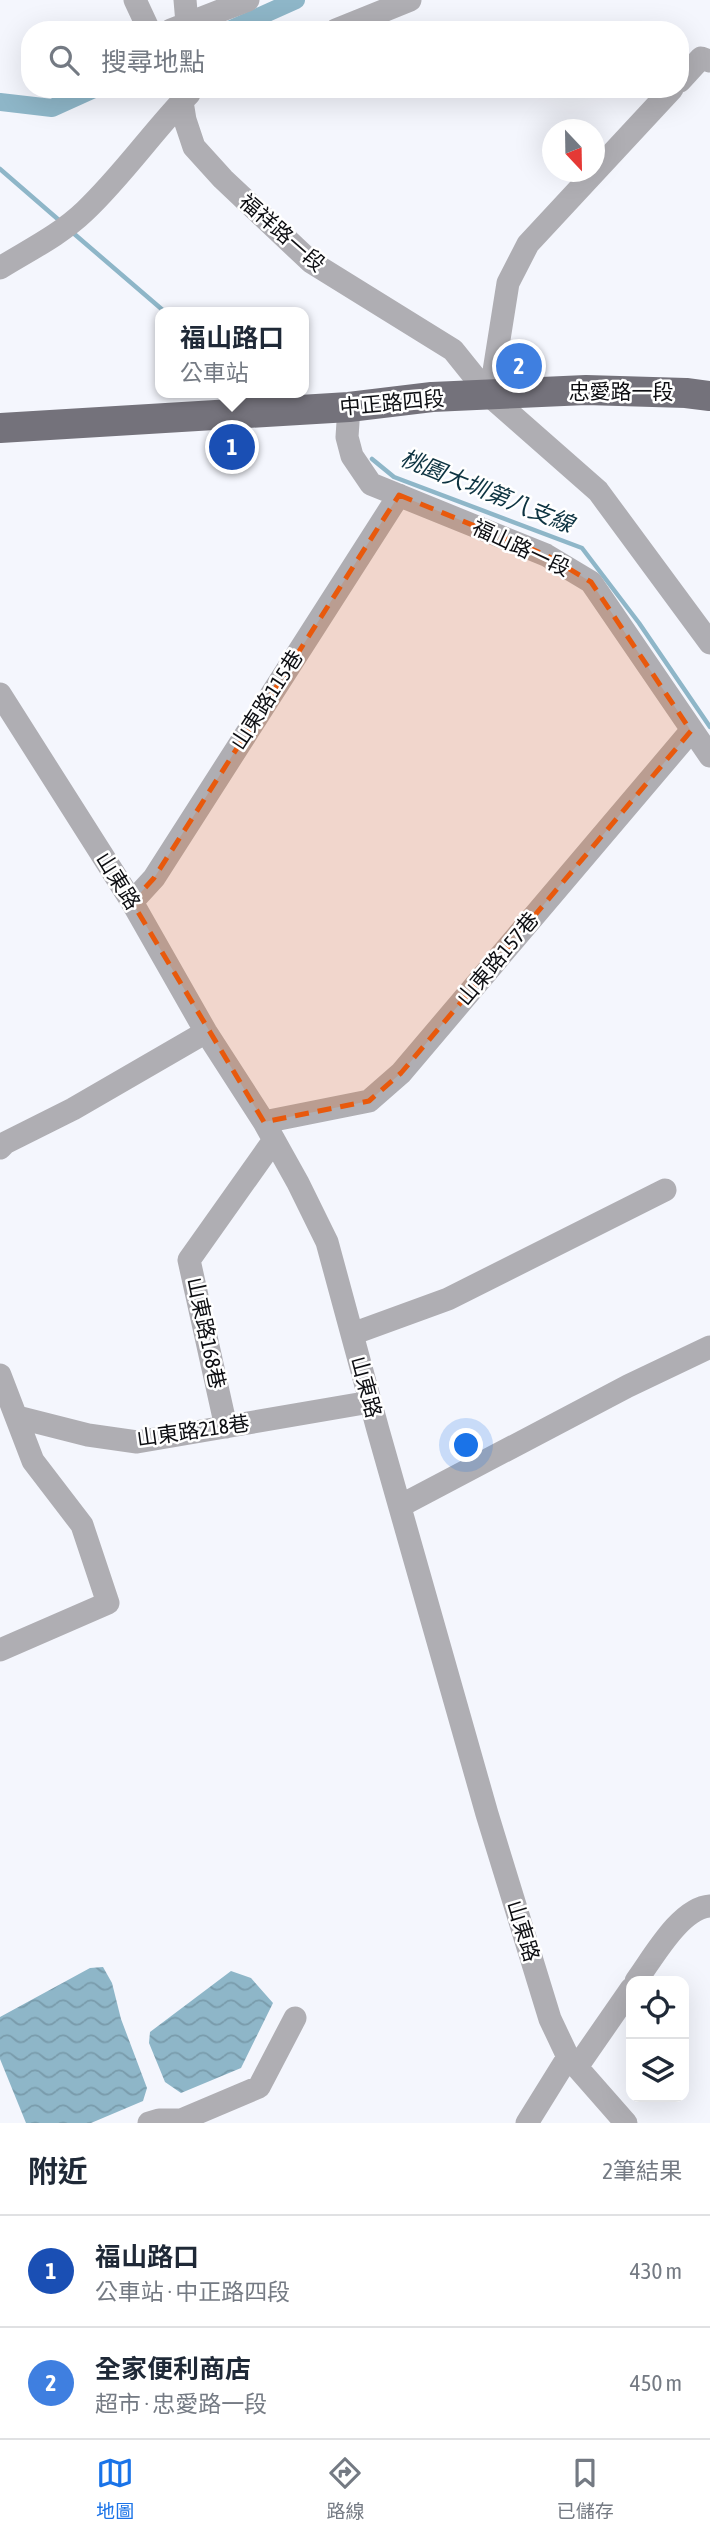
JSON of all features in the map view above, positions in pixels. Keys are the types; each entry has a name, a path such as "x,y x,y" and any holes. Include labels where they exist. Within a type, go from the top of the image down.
{"main road":[{"name":"忠愛路一段","path":"490,396 586,390 710,396"},
{"name":"中正路四段","path":"0,428 349,407 432,397 490,396"}],"street":[{"path":"135,0 145,21"},
{"path":"180,21 185,0"},
{"path":"194,21 247,0"},
{"path":"358,21 410,0"},
{"path":"689,71 701,58 710,61"},
{"path":"0,268 83,213 133,161 182,98"},
{"name":"福祥路一段","path":"186,98 186,120 194,147 264,221 311,262 453,350 490,396 598,491 710,643"},
{"path":"490,396 508,283 528,244 664,98"},
{"name":"福山路一段","path":"349,407 347,437 352,456 371,484 546,555 591,582 710,756"},
{"name":"山東路115巷","path":"132,902 154,878 399,495"},
{"name":"山東路","path":"0,694 132,902 206,1032 269,1131 327,1242 487,1814 550,2019 572,2062 626,2123"},
{"name":"山東路157巷","path":"269,1131 369,1101 401,1073 691,731"},
{"path":"0,1148 206,1032"},
{"name":"山東路168巷","path":"226,1427 189,1260 269,1131"},
{"path":"352,1334 448,1299 665,1190"},
{"path":"400,1506 628,1386 710,1347"},
{"path":"0,1375 33,1461 82,1525 108,1603 0,1650"},
{"name":"山東路218巷","path":"17,1417 88,1435 136,1442 370,1402"},
{"path":"640,1976 686,1916 710,1906"},
{"path":"527,2123 626,1995"},
{"path":"149,2123 181,2120 259,2087 295,2018"}],"highlighted area":[{"path":"399,495 546,555 591,582 691,731 401,1073 369,1101 264,1122 132,902 154,878"}],"water":[{"path":"103,1967 112,1983 121,2019 147,2088 143,2101 91,2123 26,2123 0,2059 0,2017 90,1968"},
{"path":"231,1971 251,1978 273,2003 241,2068 181,2093 165,2082 149,2043 150,2032"}],"waterway":[{"path":"249,21 296,0"},
{"path":"0,102 52,108 74,98"},
{"name":"桃園大圳第八支線","path":"0,169 60,221"},
{"name":"桃園大圳第八支線","path":"72,232 159,307"},
{"name":"桃園大圳第八支線","path":"372,459 394,477 582,548 639,623 710,727"}],"place":[{"name":"全家便利商店","path":"519,366"},
{"name":"福山路口","path":"232,447"}]}
